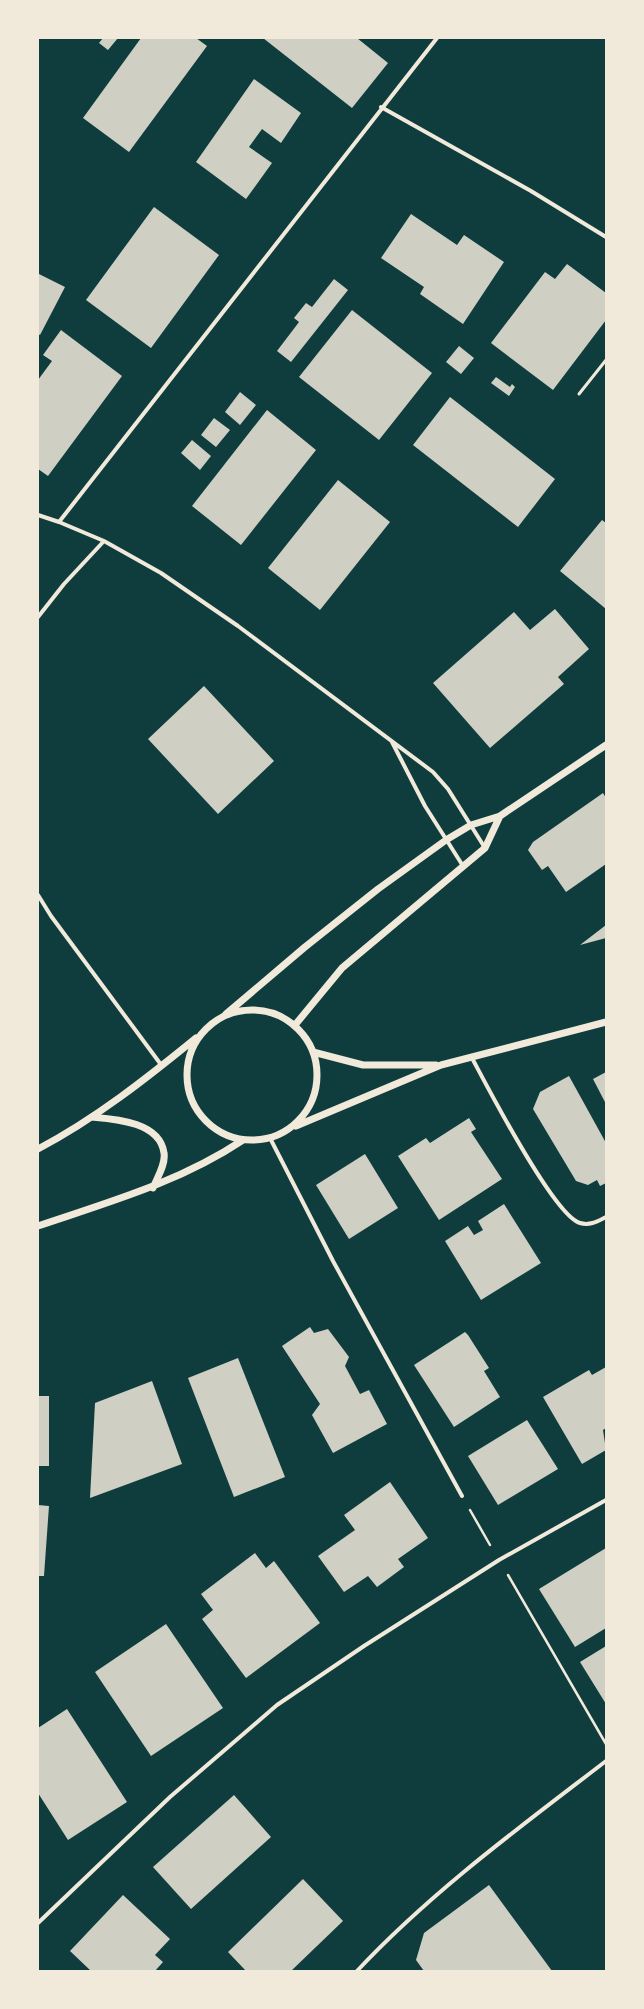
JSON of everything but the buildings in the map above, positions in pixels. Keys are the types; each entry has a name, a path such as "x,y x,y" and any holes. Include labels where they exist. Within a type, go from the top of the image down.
{"street":[{"path":"60,522 381,107 437,38"},
{"path":"381,107 531,191 606,237"},
{"path":"38,515 60,522 104,541 162,573 238,626 433,772 448,789 485,848"},
{"path":"38,617 64,584 104,541"},
{"path":"392,741 408,775 446,840 464,866"},
{"path":"38,1149 92,1117 162,1066 198,1037 211,1023 226,1014 305,947 378,889 446,840 471,825 500,816 606,744"},
{"path":"295,1025 342,968 485,848 500,816"},
{"path":"38,895 51,916 162,1066"},
{"path":"226,1014 240,1010 262,1010 283,1017 295,1025 306,1038 313,1052 317,1068 317,1085 312,1101 304,1115 293,1127"},
{"path":"198,1037 189,1057 186,1079 192,1101 204,1120 222,1134 243,1140 270,1138 440,1065 472,1058 606,1022"},
{"path":"313,1052 363,1065 440,1065"},
{"path":"472,1058 509,1127 555,1201 568,1216 579,1223 592,1224 606,1217"},
{"path":"92,1117 116,1119 134,1124 149,1130 159,1140 164,1153 163,1165 152,1188"},
{"path":"270,1138 337,1268 462,1496"},
{"path":"38,1226 152,1188 211,1159 243,1140"},
{"path":"38,1923 170,1797 277,1705 364,1646 499,1560 606,1500"},
{"path":"357,1971 424,1906 505,1839 606,1760"}],"lane":[{"path":"579,394 606,360"}],"path":[{"path":"462,1496 606,1745"}]}
